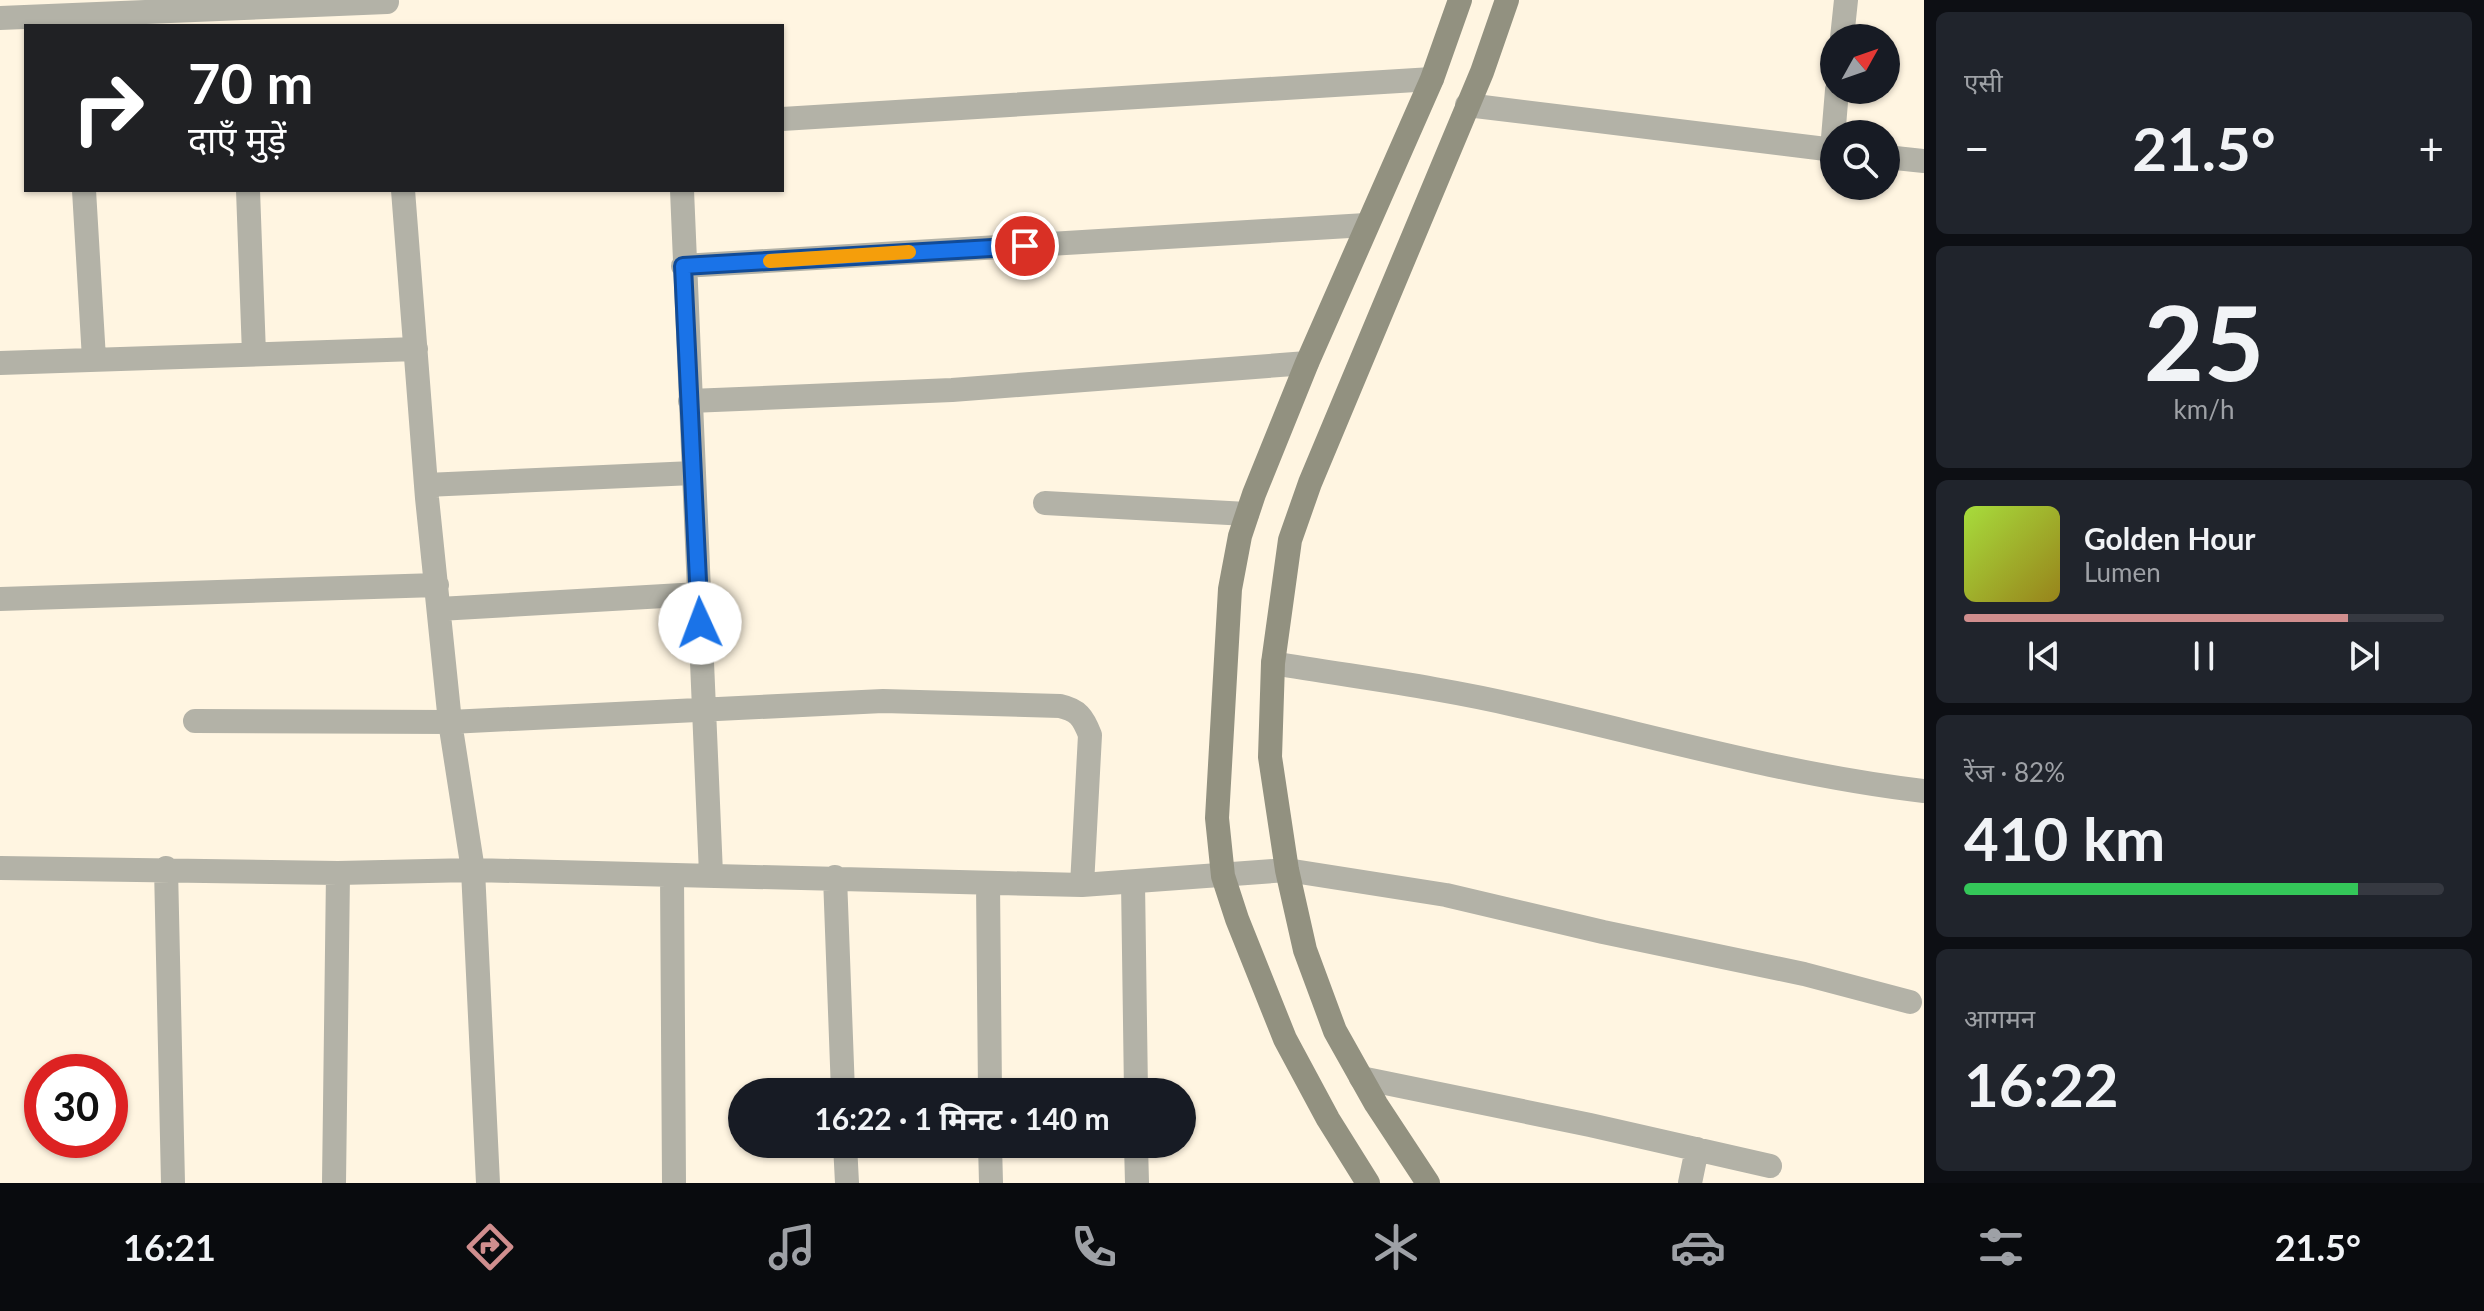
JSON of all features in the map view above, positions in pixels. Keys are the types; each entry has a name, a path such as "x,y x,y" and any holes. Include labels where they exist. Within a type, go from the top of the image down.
{"street":[{"path":"1368,1183 1328,1119 1285,1039 1237,919 1217,818 1230,589 1247,514 1307,363 1432,79 1460,0"},
{"path":"1428,1183 1335,1031 1276,871 1270,757 1273,663 1290,540 1310,483 1482,72 1507,0"},
{"path":"1843,24 1846,0"},
{"path":"0,18 388,9"},
{"path":"784,119 1432,79"},
{"path":"1467,105 1820,148"},
{"path":"1900,158 1924,161"},
{"path":"84,192 94,359"},
{"path":"248,192 254,354"},
{"path":"403,192 426,485 450,722 473,870 488,1183"},
{"path":"682,192 711,874"},
{"path":"683,266 1366,225"},
{"path":"0,363 416,349"},
{"path":"690,401 952,390 1307,363"},
{"path":"426,485 693,473"},
{"path":"1045,503 1247,514"},
{"path":"0,599 699,594"},
{"path":"1273,663 1515,705 1776,767 1924,791"},
{"path":"195,721 450,722 883,701 1060,706 1076,710 1085,721 1090,735 1082,885"},
{"path":"0,868 166,868 338,873 473,870 1082,885 1276,871 1446,895 1773,967 1910,1002"},
{"path":"166,868 173,1183"},
{"path":"334,1183 338,873"},
{"path":"672,875 674,1183"},
{"path":"835,877 842,1078"},
{"path":"1133,882 1136,1078"},
{"path":"988,883 990,1078"},
{"path":"1361,1078 1770,1166"},
{"path":"1690,1183 1697,1149"},
{"path":"846,1158 847,1183"},
{"path":"990,1158 991,1183"},
{"path":"1136,1158 1137,1183"}],"slow traffic":[{"path":"770,261 909,252"}],"route":[{"path":"700,623 683,266 1025,246"}]}
